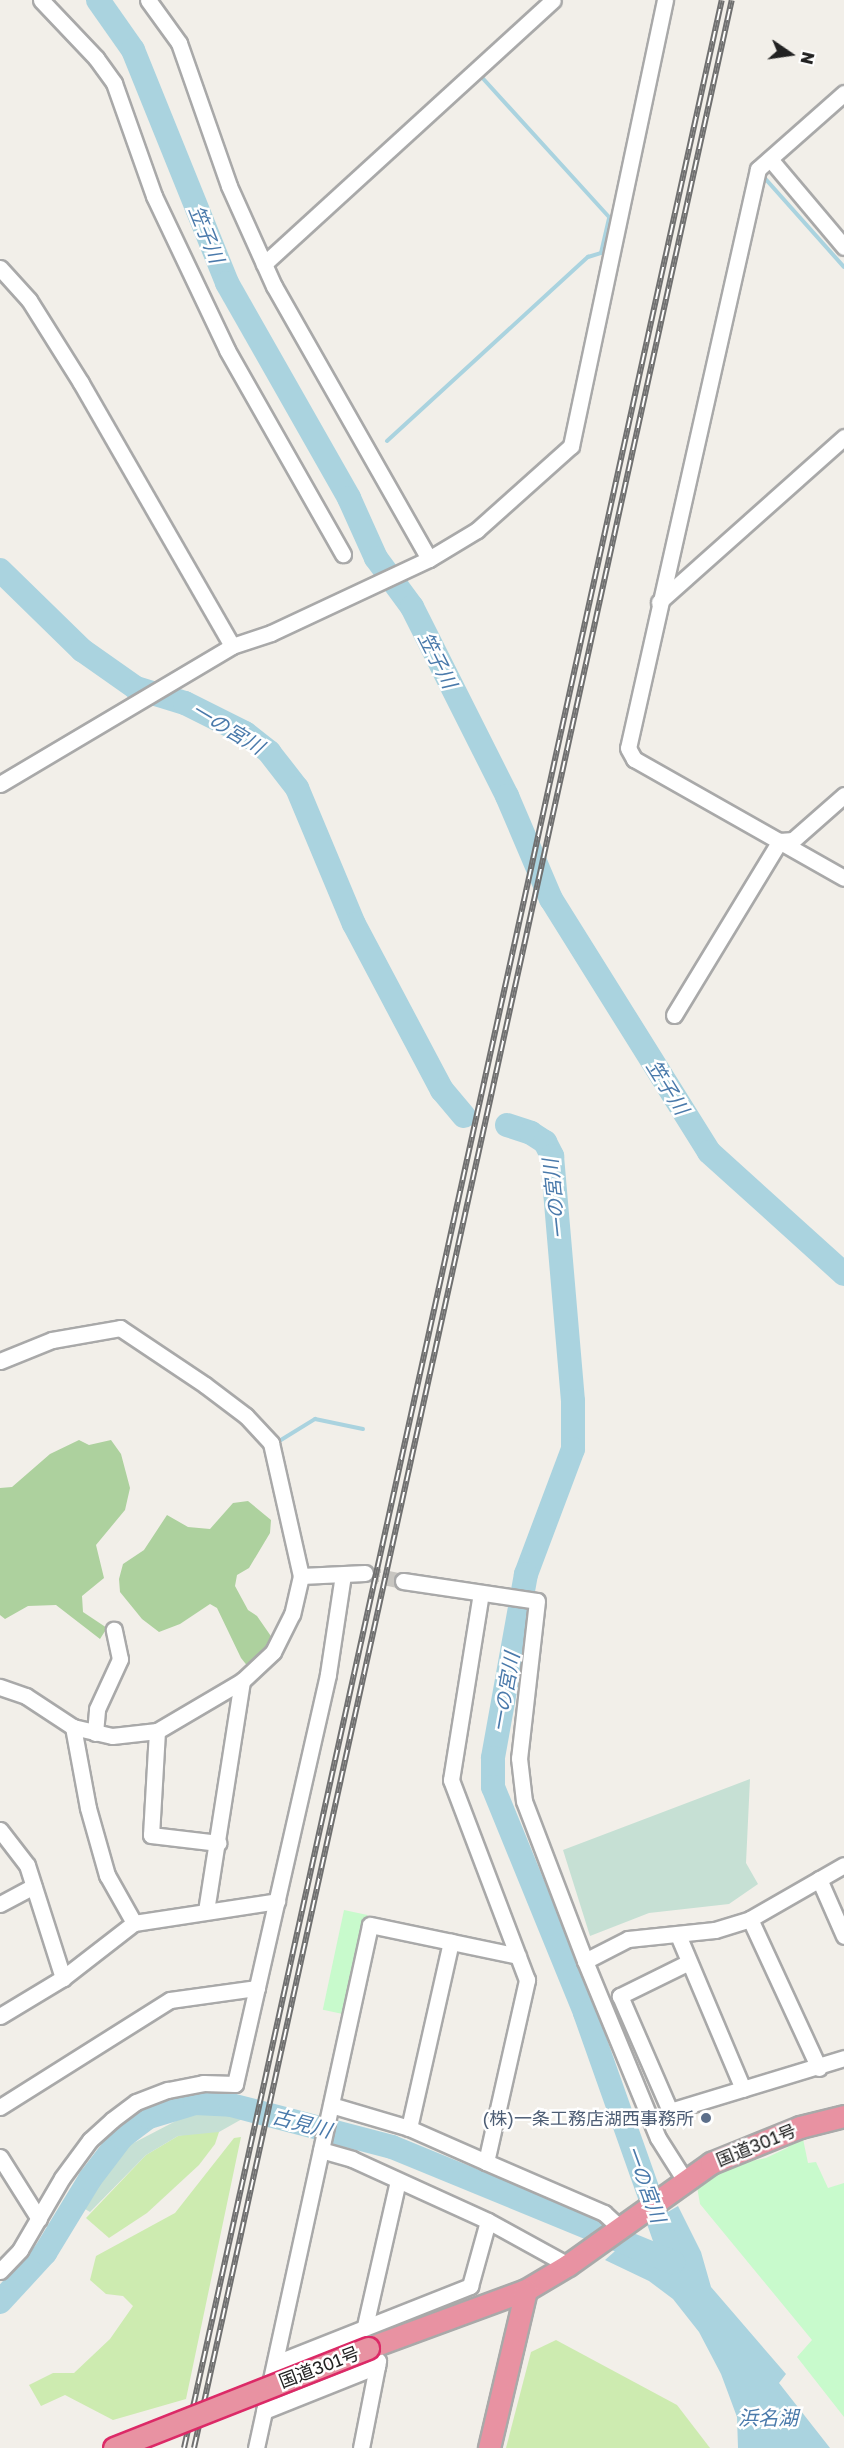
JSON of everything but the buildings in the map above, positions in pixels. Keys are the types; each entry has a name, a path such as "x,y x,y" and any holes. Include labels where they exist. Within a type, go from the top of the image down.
{"highway":[{"name":"国道301号","path":"114,2448 374,2359 526,2290 567,2265 642,2209 676,2173 749,2146 844,2116"},
{"path":"489,2448 526,2290"}],"street":[{"path":"41,0 96,58 114,83 154,196 227,350 343,554"},
{"path":"148,0 179,43 229,186 264,264 429,559"},
{"path":"264,264 553,0"},
{"path":"0,784 232,646 429,559 477,530 571,446 665,0"},
{"path":"844,93 758,169 628,748 634,759 844,878"},
{"path":"770,159 844,247"},
{"path":"0,268 29,300 75,374 232,646"},
{"path":"659,602 844,437"},
{"path":"780,841 793,840 844,795"},
{"path":"674,1015 780,841"},
{"path":"0,1361 52,1340 120,1328 205,1385 246,1416 271,1443 301,1576 292,1614 280,1640 242,1682 157,1731 112,1736 73,1727 26,1696 0,1687"},
{"path":"301,1576 365,1573"},
{"path":"0,2271 20,2250 62,2178 90,2140 136,2102 203,2083 235,2084 328,1674 343,1575"},
{"path":"403,1581 537,1601 519,1758 524,1801 585,1961 658,2138 676,2173"},
{"path":"481,1593 451,1779 527,1980 486,2162"},
{"path":"95,1732 97,1709 120,1659 114,1630"},
{"path":"206,1911 219,1843 242,1682"},
{"path":"73,1727 88,1808 107,1875 134,1923"},
{"path":"157,1731 151,1835 219,1843"},
{"path":"0,1830 27,1865 63,1978"},
{"path":"585,1961 628,1939 678,1935 750,1919 844,1865"},
{"path":"819,1879 844,1936"},
{"path":"0,1904 34,1886"},
{"path":"0,2016 63,1978 134,1923 277,1901"},
{"path":"750,1919 819,2068"},
{"path":"256,2448 370,1925 518,1956"},
{"path":"678,1935 687,1963 743,2089"},
{"path":"409,2128 451,1942"},
{"path":"687,1963 620,1996 670,2111 819,2068 844,2058"},
{"path":"0,2106 170,2000 257,1988"},
{"path":"331,2104 409,2128 604,2213 616,2229"},
{"path":"322,2147 488,2221 567,2265"},
{"path":"0,2157 39,2219"},
{"path":"365,2326 398,2181"},
{"path":"276,2363 470,2286 488,2221"},
{"path":"264,2411 374,2359"},
{"path":"361,2448 374,2359"}],"green space":[{"path":"79,1440 89,1445 111,1440 121,1454 130,1488 125,1510 96,1545 104,1578 82,1596 83,1612 107,1628 100,1639 56,1605 28,1606 5,1619 0,1615 0,1488 12,1487 50,1454"},
{"path":"248,1501 271,1520 270,1533 249,1568 237,1575 235,1586 248,1610 257,1616 275,1642 249,1668 241,1658 217,1608 210,1604 180,1624 159,1632 142,1619 120,1592 119,1579 123,1564 144,1550 167,1515 188,1527 210,1529 233,1503"},
{"path":"750,1779 746,1863 758,1884 729,1904 649,1913 590,1936 563,1850"},
{"path":"344,1910 367,1915 346,2015 323,2010"},
{"path":"195,2111 223,2112 242,2119 219,2132 178,2136 146,2155 90,2212 85,2209 122,2149"},
{"path":"196,2132 219,2132 215,2144 199,2165 147,2213 109,2238 86,2218 146,2155 178,2136"},
{"path":"802,2134 808,2163 816,2162 828,2188 844,2183 844,2417 797,2357 812,2340 700,2204 696,2181 730,2165 766,2158 787,2148"},
{"path":"241,2137 186,2399 113,2420 65,2395 41,2406 29,2385 53,2373 74,2373 110,2339 133,2306 123,2296 106,2294 90,2280 96,2256 175,2213 234,2138"},
{"path":"556,2340 677,2405 710,2448 506,2448 531,2352"}],"water":[{"name":"浜名湖","path":"678,2206 701,2252 711,2287 786,2374 779,2383 830,2448 738,2448 737,2417 721,2374 699,2332 673,2299 649,2281 605,2260 623,2244 645,2254 662,2252 656,2219"}],"waterway":[{"name":"笠子川","path":"98,0 133,50 227,283 349,498 376,558 412,607 507,796 551,899 709,1152 844,1274"},
{"path":"387,441 588,257 601,253 609,217 479,74"},
{"path":"762,175 844,267"},
{"name":"一の宮川","path":"0,570 82,650 136,688 185,703 245,733 269,752 297,788 354,924 442,1090 464,1116"},
{"name":"一の宮川","path":"507,1125 531,1133 545,1142 552,1156 573,1401 573,1449 526,1574 493,1758 493,1787 585,2013 668,2248"},
{"path":"276,1443 315,1419 363,1429"},
{"name":"古見川","path":"0,2302 45,2253 90,2179 122,2137 149,2117 195,2103 231,2105 392,2147 673,2262"}],"tunnel":[{"path":"365,1573 403,1581"}],"railway":[{"path":"184,2448 722,0"},
{"path":"194,2448 732,0"}],"place":[{"name":"(株)一条工務店湖西事務所","path":"706,2118"}]}
